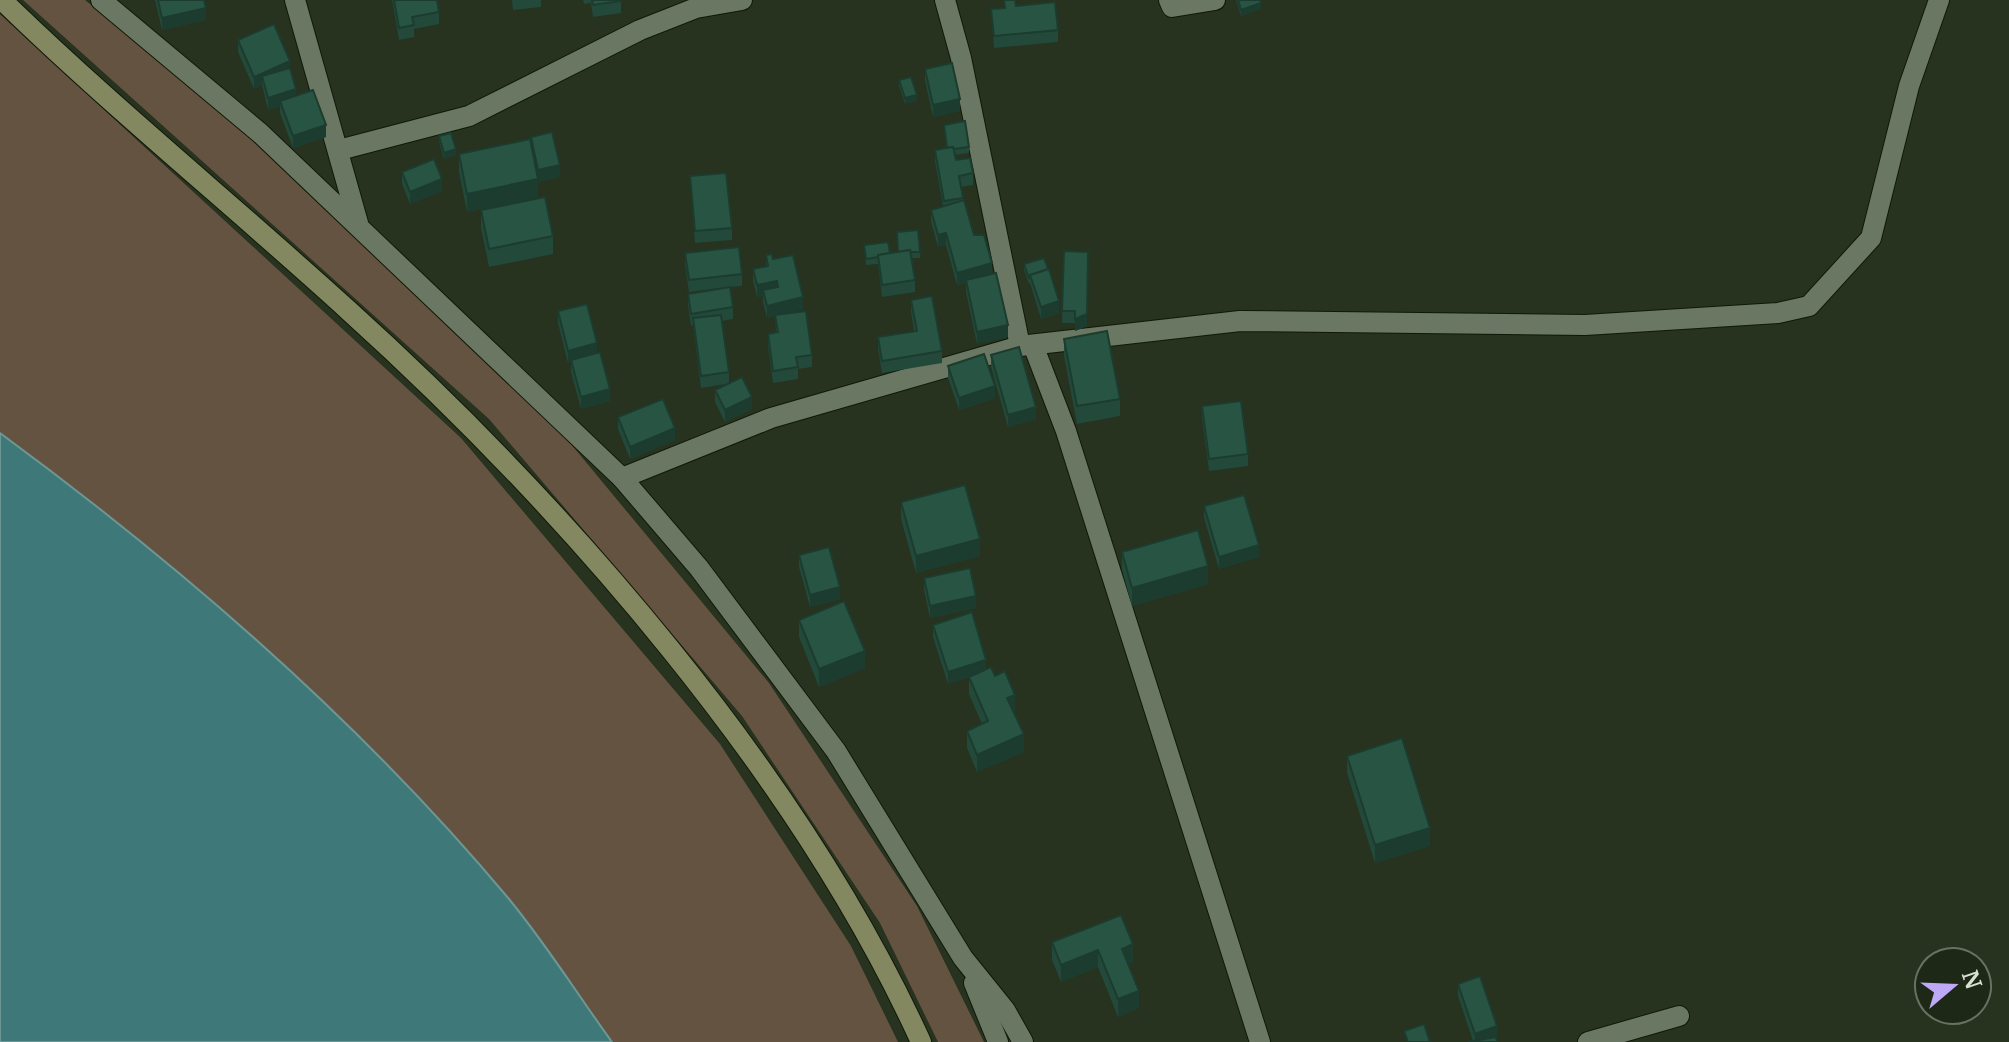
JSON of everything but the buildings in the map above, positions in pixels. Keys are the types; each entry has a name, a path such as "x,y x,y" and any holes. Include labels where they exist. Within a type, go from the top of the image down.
{"street":[{"path":"2,0 67,63 351,312 472,430 585,549 732,732 810,841 902,999 921,1042"},
{"path":"101,0 260,133 358,223 622,478 699,568 836,751 963,958 1005,1010 1023,1042"},
{"path":"295,0 358,223"},
{"path":"339,150 469,116 640,30 696,8 742,0"},
{"path":"945,0 1027,346 1066,431 1260,1042"},
{"path":"1169,0 1172,7 1215,0"},
{"path":"622,478 771,418 1027,346 1240,321 1585,325 1778,313 1809,306 1871,238 1909,86 1939,0"},
{"path":"963,958 998,1042"},
{"path":"1588,1042 1679,1016"}],"shaded area":[{"path":"23,0 85,0 221,108 527,391 769,683 917,906 984,1042 938,1042 880,923 742,716 489,419"},
{"path":"0,14 461,438 720,744 851,946 898,1042 612,1042 509,899 453,834 332,710 269,651 137,538 0,433"}],"water":[{"path":"0,433 137,538 269,651 332,710 453,834 509,899 612,1042 0,1042"}]}
